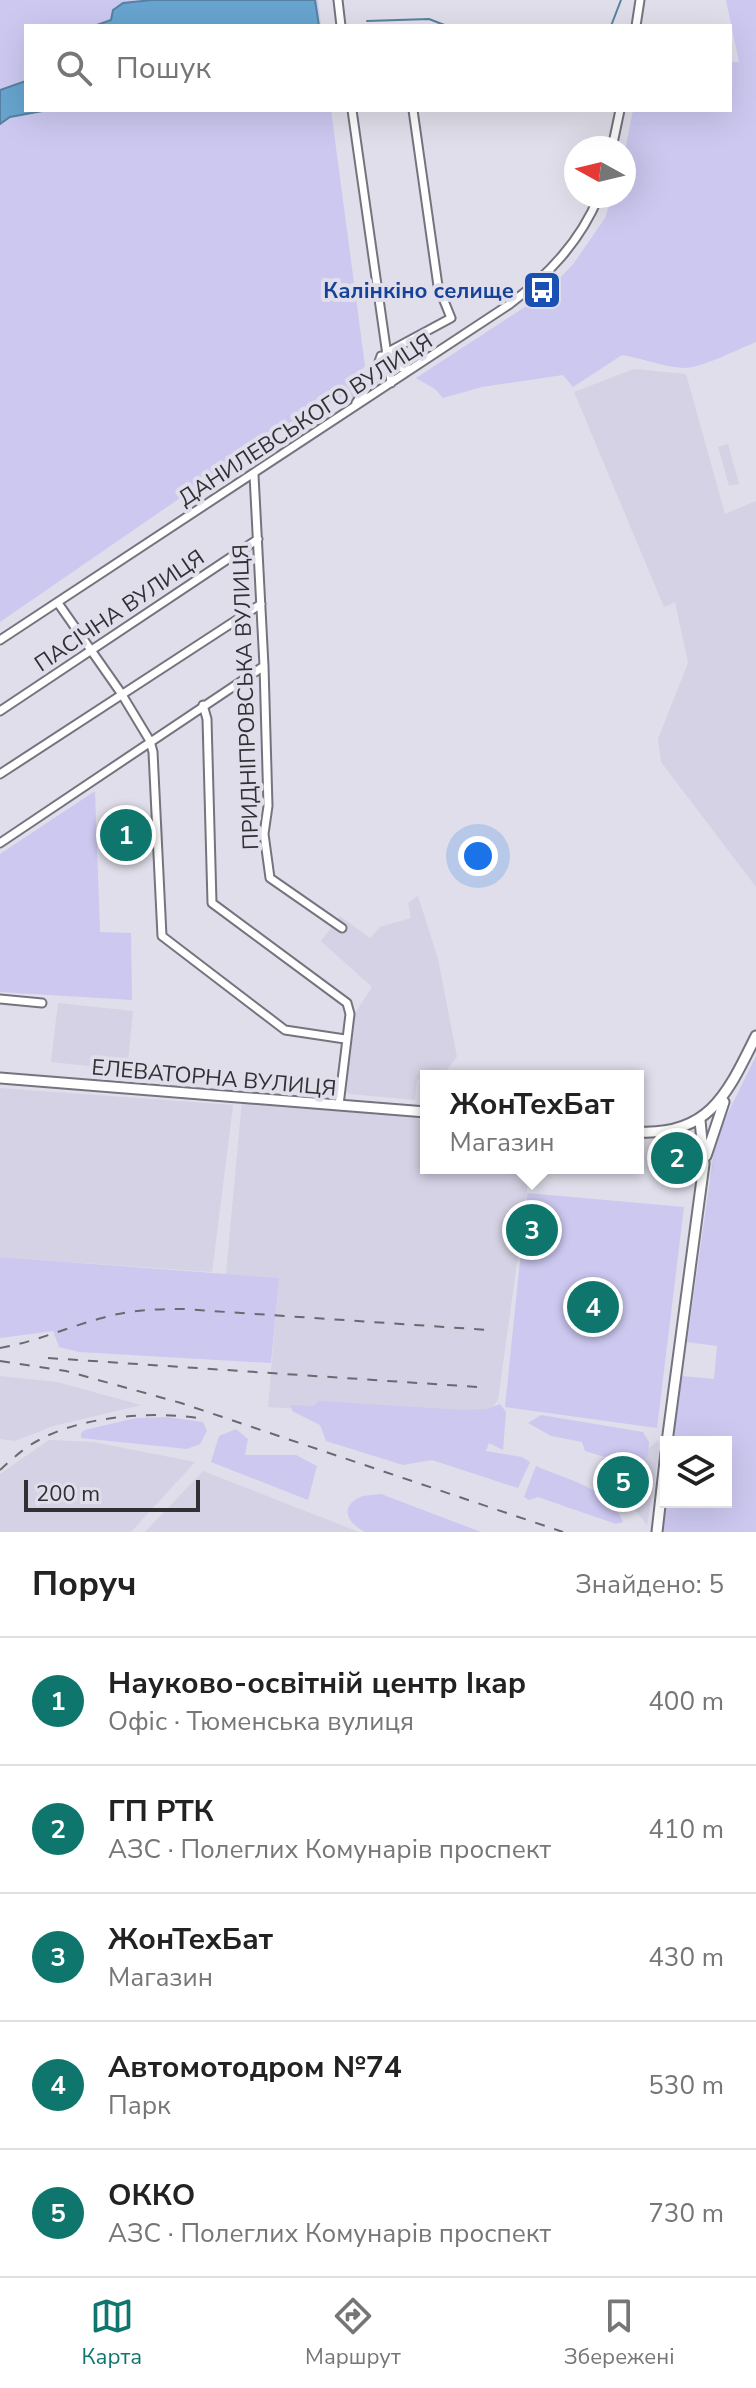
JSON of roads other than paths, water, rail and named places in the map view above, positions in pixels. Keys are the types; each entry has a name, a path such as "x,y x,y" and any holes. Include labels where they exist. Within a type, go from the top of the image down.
{"main road":[{"path":"668,1436 704,1164 716,1118 756,1036"},
{"name":"ЕЛЕВАТОРНА ВУЛИЦЯ","path":"0,1078 420,1112"},
{"path":"655,1133 700,1120 712,1111 730,1088"},
{"path":"700,1120 704,1164"},
{"path":"644,1132 693,1140 704,1164"},
{"path":"657,1532 660,1505"}],"street":[{"path":"338,0 341,24"},
{"path":"636,24 640,0"},
{"path":"352,112 384,355 391,383"},
{"path":"349,411 365,392 384,355 451,318 438,286 413,112"},
{"path":"615,136 620,112"},
{"name":"ДАНИЛЕВСЬКОГО ВУЛИЦЯ","path":"0,640 510,304 536,283 578,237 593,208"},
{"path":"384,355 396,367 416,367"},
{"path":"376,393 384,355"},
{"name":"ПРИДНІПРОВСЬКА ВУЛИЦЯ","path":"254,475 268,806 264,834 270,878 342,928"},
{"name":"ПАСІЧНА ВУЛИЦЯ","path":"0,711 258,539"},
{"path":"58,603 121,693 150,741 162,936 285,1030 345,1039"},
{"path":"0,774 261,604"},
{"path":"0,828 3,840 264,666"},
{"path":"203,705 207,719 212,903 347,1003 350,1014 339,1105"},
{"path":"0,999 42,1003"}],"water":[{"path":"152,0 315,0 319,24 100,24 111,20 113,10 123,3"},
{"path":"24,82 24,112 37,112 10,117 0,124 0,90"}],"waterway":[{"path":"612,24 621,0"},
{"path":"367,21 429,19 442,24"}],"railway":[{"path":"0,1348 112,1315 162,1309 488,1330"},
{"path":"48,1358 478,1387"},
{"path":"0,1361 66,1371 181,1403 563,1532"},
{"path":"0,1470 34,1443 76,1425 141,1415 203,1419"}],"place":[{"name":"Калінкіно селище","path":"542,290"},
{"name":"Науково-освітній центр Ікар","path":"126,835"},
{"name":"ГП РТК","path":"677,1158"},
{"name":"ЖонТехБат","path":"532,1230"},
{"name":"Автомотодром №74","path":"593,1307"},
{"name":"ОККО","path":"623,1482"}]}
